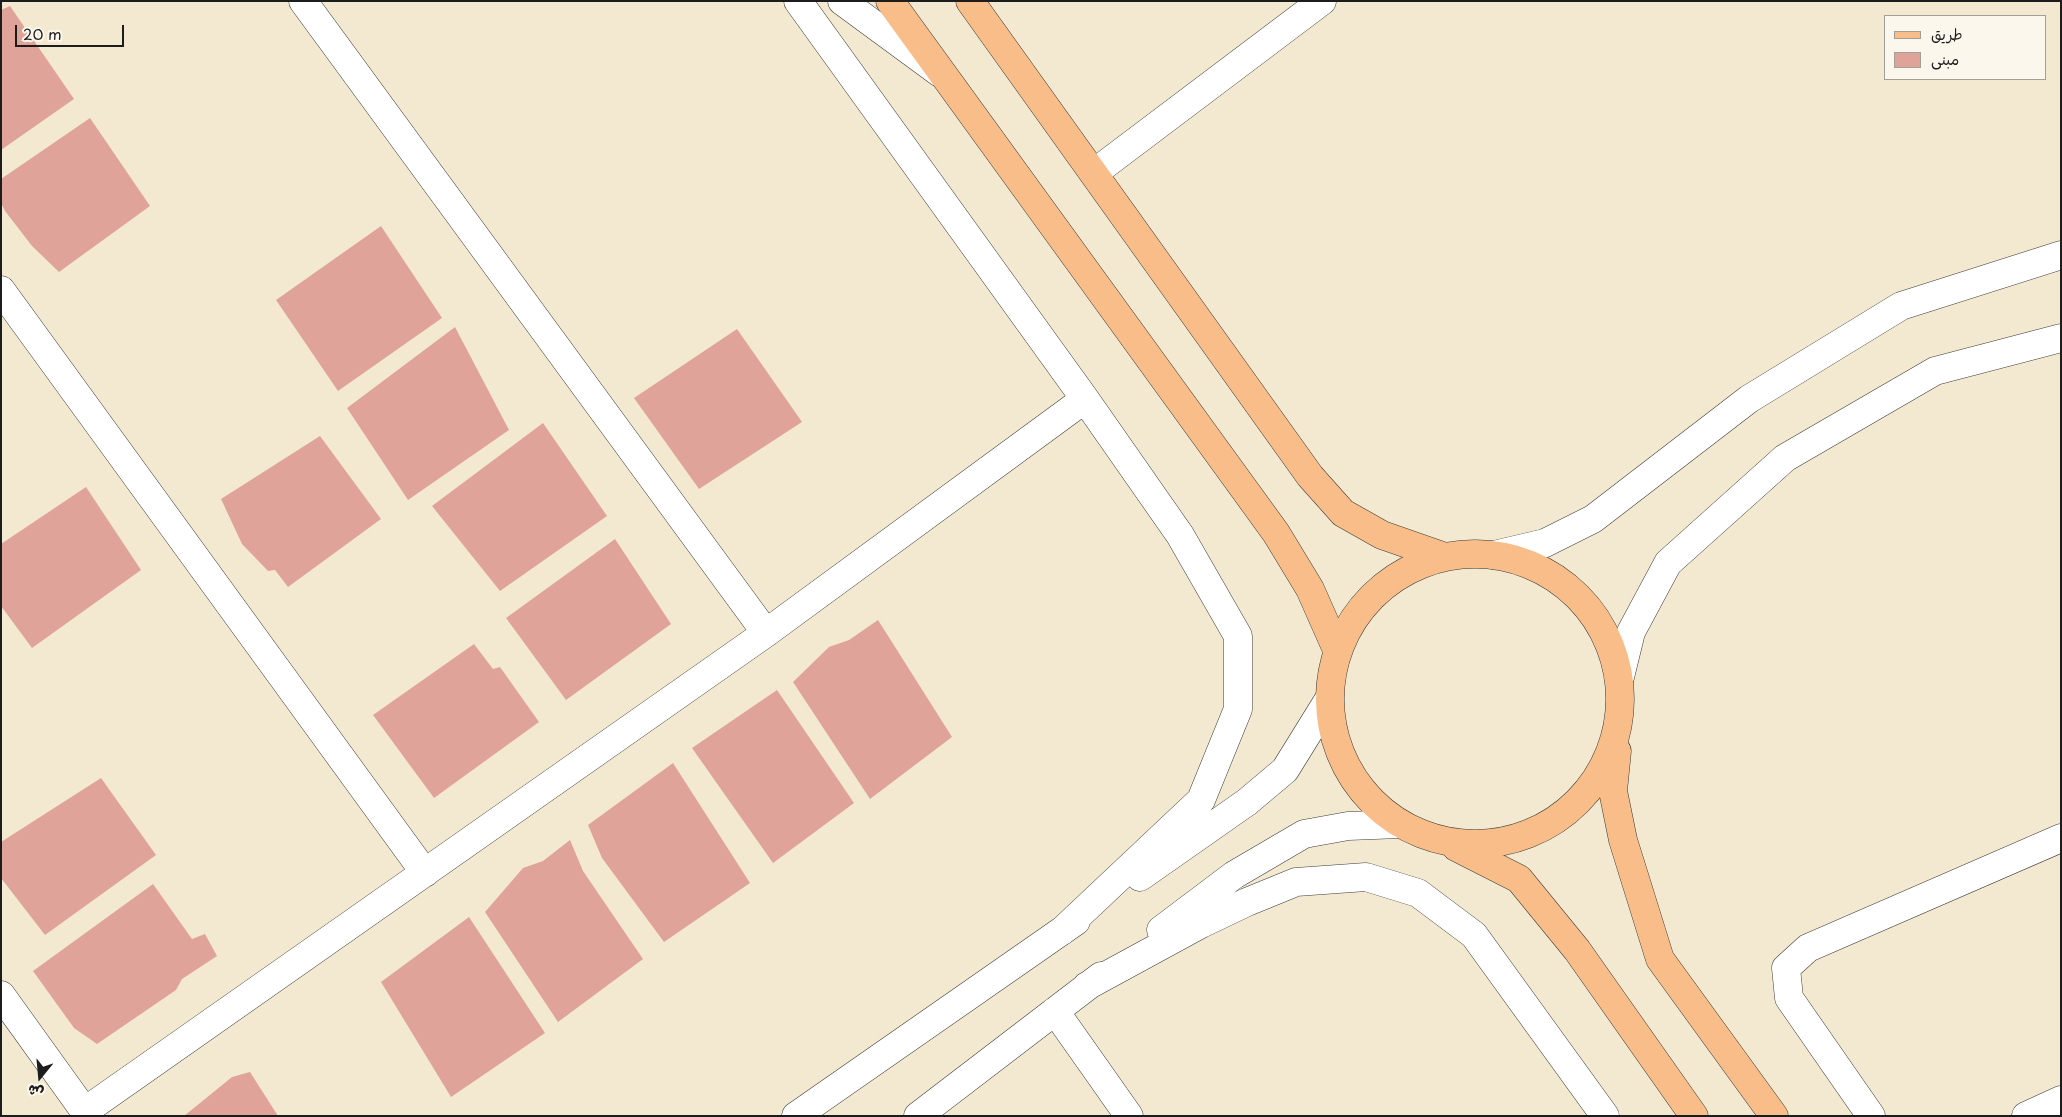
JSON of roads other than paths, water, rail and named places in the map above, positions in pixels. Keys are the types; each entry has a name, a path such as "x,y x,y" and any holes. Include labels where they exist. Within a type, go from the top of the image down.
{"main road":[{"path":"890,1 1276,532 1310,589 1337,650"},
{"path":"970,1 1310,476 1343,513 1382,535 1445,556 1494,555 1539,568 1578,595 1605,633 1620,677 1614,791 1623,840 1660,959 1774,1116"},
{"path":"1445,556 1398,575 1361,607 1337,650 1329,699 1337,748 1362,791 1400,824 1446,842 1519,879 1577,950 1694,1116"},
{"path":"1446,842 1493,844 1538,831 1576,805 1605,768 1619,724"}],"street":[{"path":"303,1 766,633"},
{"path":"798,1 1085,399 1180,535 1238,636 1238,708 1201,800 1062,931"},
{"path":"830,1 874,107"},
{"path":"842,1 946,78"},
{"path":"1094,173 1322,1"},
{"path":"1494,555 1544,543 1594,519 1749,399 1901,306 2061,255"},
{"path":"1,290 426,873"},
{"path":"1620,677 1631,632 1668,563 1785,458 1935,371 2061,338"},
{"path":"1,994 86,1114 766,633 1085,399"},
{"path":"796,1116 1247,802 1285,770 1329,699"},
{"path":"918,1116 1234,875 1304,834 1348,826 1400,824"},
{"path":"1871,1116 1789,998 1786,968 1808,948 2061,838"},
{"path":"1087,986 1202,924 1247,902 1296,882 1366,877 1418,893 1474,935 1606,1116"},
{"path":"1055,1011 1129,1116"},
{"path":"2026,1116 2061,1100"}]}
